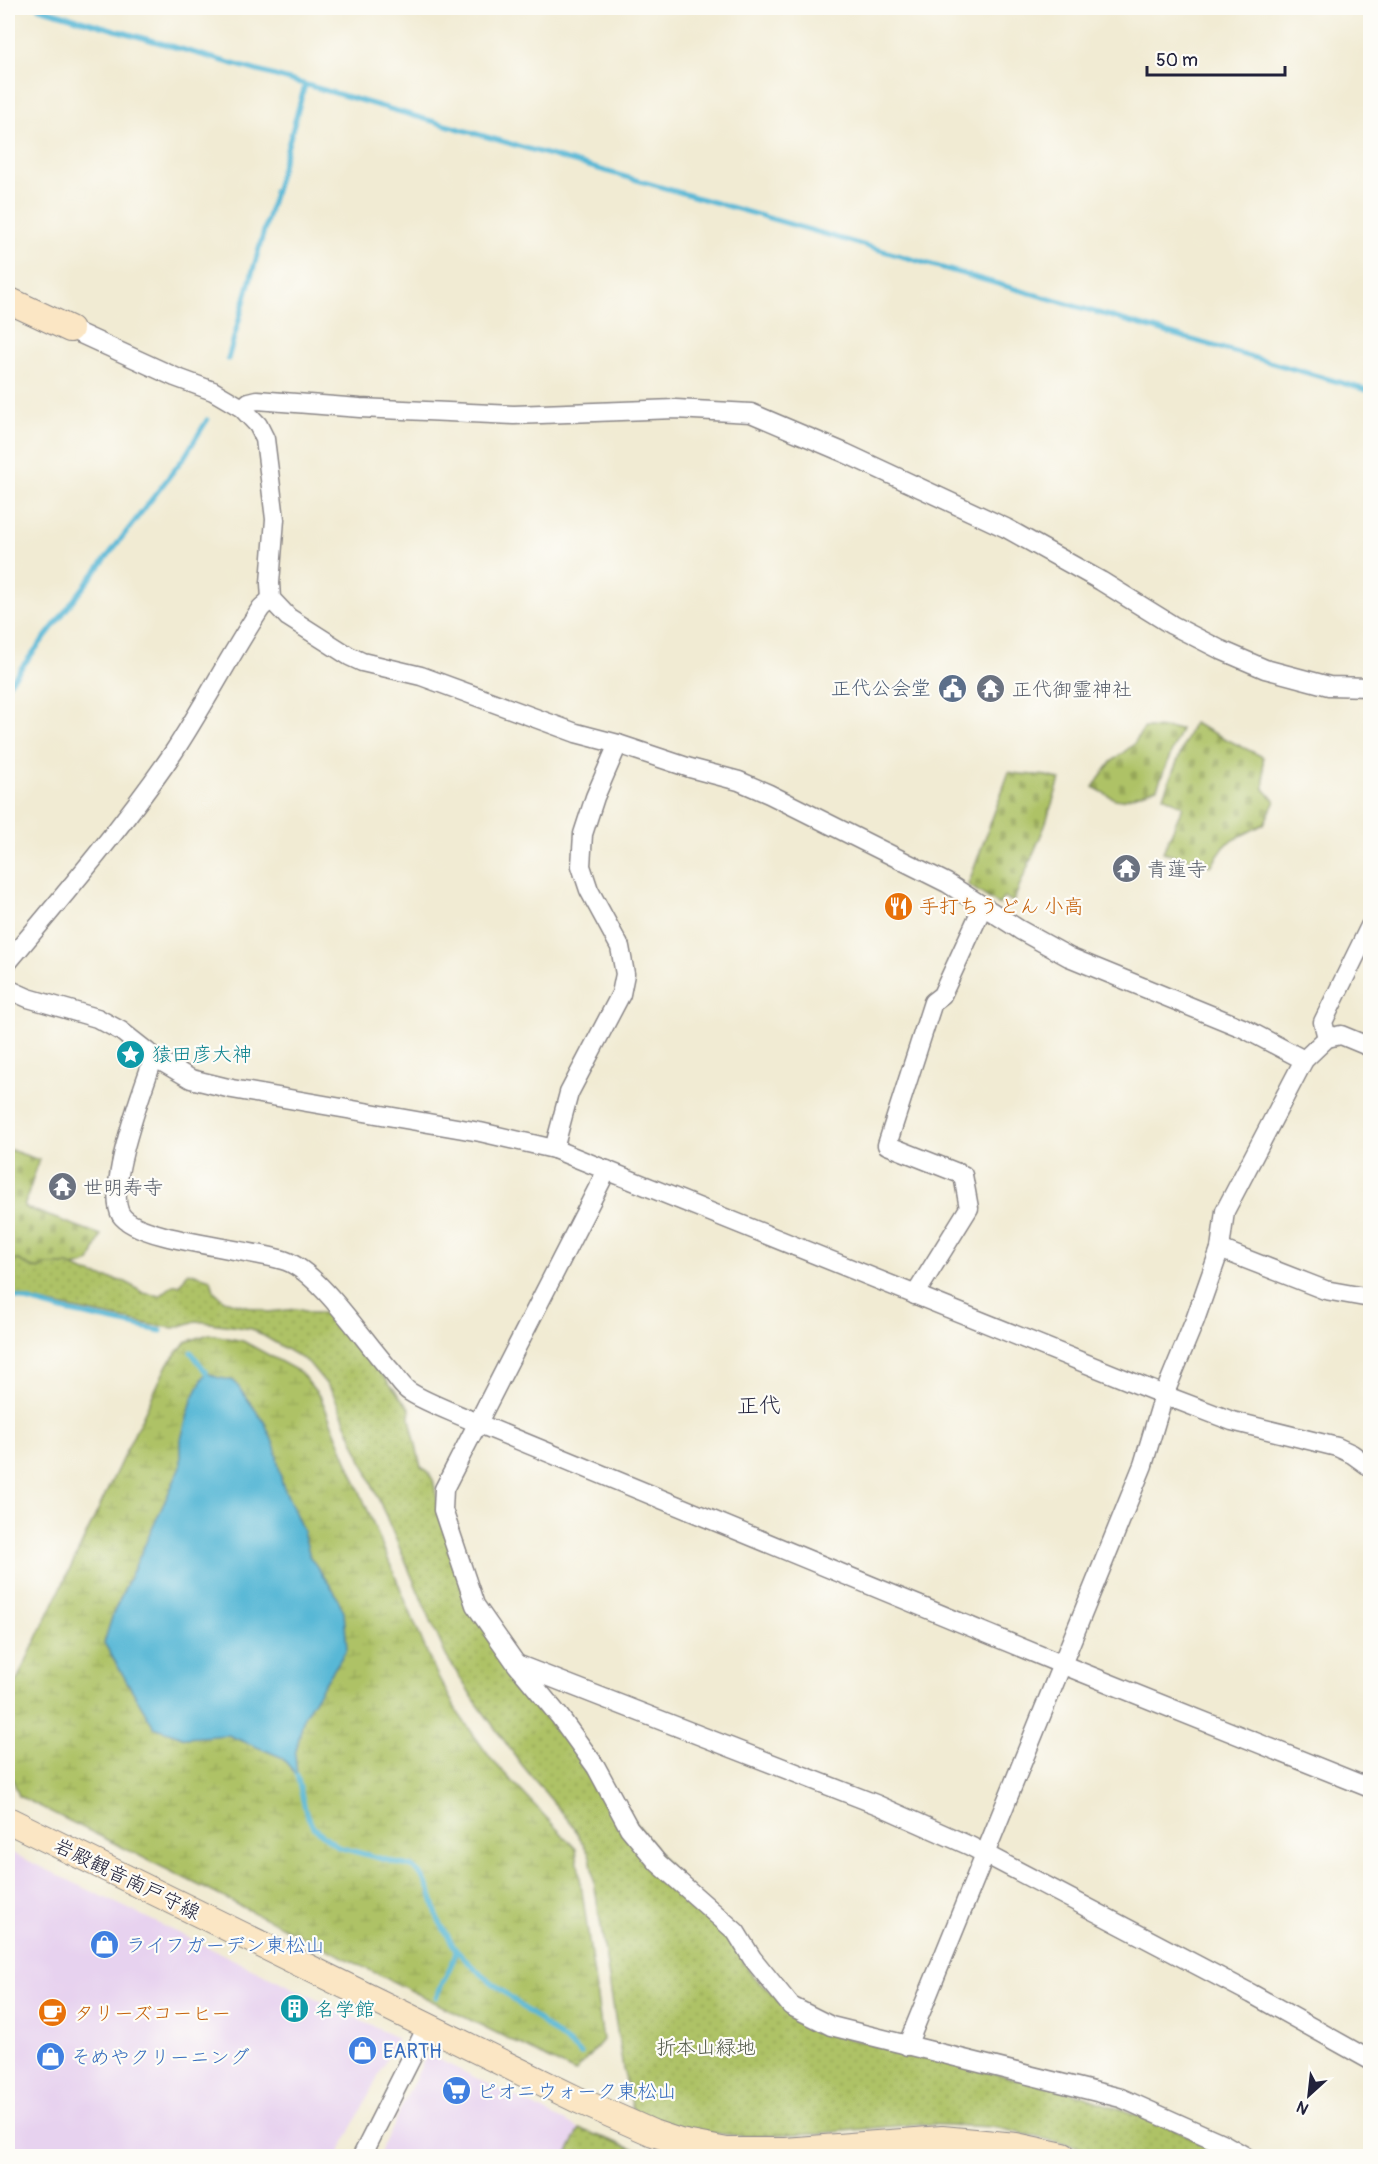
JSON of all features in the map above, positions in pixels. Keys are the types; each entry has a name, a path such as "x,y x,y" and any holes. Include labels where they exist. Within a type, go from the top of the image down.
{"main road":[{"path":"8,300 70,329"},
{"name":"岩殿観音南戸守線","path":"8,1820 427,2027 653,2133 703,2148 727,2151 785,2151 942,2139 1016,2146 1062,2157"}],"street":[{"path":"70,329 175,377 213,391 242,408 258,425 265,439 268,455 275,519 271,599 288,617 349,656 362,662 421,676 576,734 618,744 739,782 769,794 947,883 1020,930 1069,957 1245,1029 1304,1060"},
{"path":"242,408 249,402 257,400 360,408 514,415 675,409 751,413 856,458 1006,528 1101,581 1172,625 1221,650 1265,669 1329,686 1371,687"},
{"path":"8,962 127,816 173,752 261,608 271,599"},
{"path":"554,1149 569,1093 621,993 625,974 620,947 589,890 581,866 583,834 595,797 618,744"},
{"path":"915,1295 969,1208 963,1175 887,1145 933,1002 942,995 983,906"},
{"path":"1327,1038 1323,1022 1371,926"},
{"path":"8,989 28,998 97,1018 121,1031 154,1057 191,1078 232,1089 480,1132 554,1149 1164,1395 1233,1421 1337,1447 1371,1467"},
{"path":"907,2046 1143,1465 1164,1395 1195,1320 1220,1250 1225,1211 1304,1060 1327,1038 1341,1035 1371,1047"},
{"path":"154,1057 127,1138 117,1202 122,1216 145,1231 191,1242 258,1253 288,1262 314,1278 410,1392 477,1423 1061,1664 1371,1788"},
{"path":"607,1170 444,1489 442,1510 475,1605 517,1665 560,1717 596,1767 629,1828 658,1863 736,1932 752,1958 791,2006 831,2026 1121,2098 1214,2139 1245,2157"},
{"path":"1220,1250 1324,1290 1371,1298"},
{"path":"517,1665 878,1805 985,1853 1252,1994 1371,2060"},
{"path":"362,2157 427,2027"}],"shaded area":[{"name":"ライフガーデン東松山","path":"8,1851 397,2038 338,2156 8,2156"},
{"name":"ピオニウォーク東松山","path":"427,2054 580,2129 567,2154 571,2156 378,2156"}],"green space":[{"path":"1193,723 1263,757 1264,789 1275,801 1264,824 1227,843 1211,866 1163,852 1183,806 1163,796"},
{"path":"1144,728 1181,729 1157,788 1122,800 1115,799 1093,787 1111,762 1133,745"},
{"path":"1009,772 1047,776 1060,780 1044,828 1013,902 1004,897 999,905 968,885"},
{"path":"8,1149 39,1160 24,1207 101,1235 90,1262 70,1268 38,1269 8,1260"},
{"name":"折本山緑地","path":"8,1259 19,1260 30,1267 39,1269 45,1265 68,1265 94,1275 126,1282 143,1293 160,1296 173,1285 180,1285 188,1272 211,1279 214,1291 224,1300 268,1312 297,1309 312,1313 333,1313 410,1409 410,1419 421,1467 428,1471 433,1480 470,1606 705,1913 733,1944 753,1977 773,1994 794,2019 824,2033 1064,2090 1164,2124 1229,2156 1114,2156 995,2127 919,2124 822,2133 741,2136 685,2130 644,2119 633,2109 623,2069 590,1856 573,1826 522,1765 475,1701 446,1656 332,1391 308,1362 252,1329 196,1321 174,1328 152,1325 40,1302 8,1293"},
{"path":"209,1334 243,1341 300,1372 321,1398 433,1667 458,1713 491,1759 576,1849 603,2040 575,2072 19,1796 8,1767 8,1699 168,1363 186,1342"},
{"path":"580,2129 641,2151 666,2156 571,2156 567,2154"}],"water":[{"path":"206,1372 234,1381 265,1423 275,1447 282,1483 303,1531 310,1557 334,1591 344,1612 347,1649 304,1716 295,1755 297,1775 281,1757 228,1735 185,1738 154,1727 104,1643 113,1614 181,1466 181,1439 192,1400"}],"waterway":[{"path":"39,8 1370,391"},
{"path":"228,359 305,85"},
{"path":"8,685 185,456 207,420"},
{"path":"8,1295 66,1311 161,1331"},
{"path":"191,1352 206,1372"},
{"path":"297,1775 306,1813 313,1827 338,1847 412,1867 423,1877 430,1890 438,1919 456,1950 474,1968 581,2054"},
{"path":"436,1997 456,1950"}],"place":[{"name":"正代公会堂","path":"952,688"},
{"name":"正代御霊神社","path":"991,689"},
{"name":"青蓮寺","path":"1126,869"},
{"name":"手打ちうどん 小高","path":"898,906"},
{"name":"猿田彦大神","path":"131,1054"},
{"name":"世明寿寺","path":"62,1187"},
{"name":"ライフガーデン東松山","path":"105,1945"},
{"name":"名学館","path":"294,2009"},
{"name":"タリーズコーヒー","path":"53,2013"},
{"name":"EARTH","path":"362,2051"},
{"name":"そめやクリーニング","path":"50,2057"},
{"name":"ピオニウォーク東松山","path":"456,2091"}],"district":[{"name":"正代","path":"759,1406"}]}
